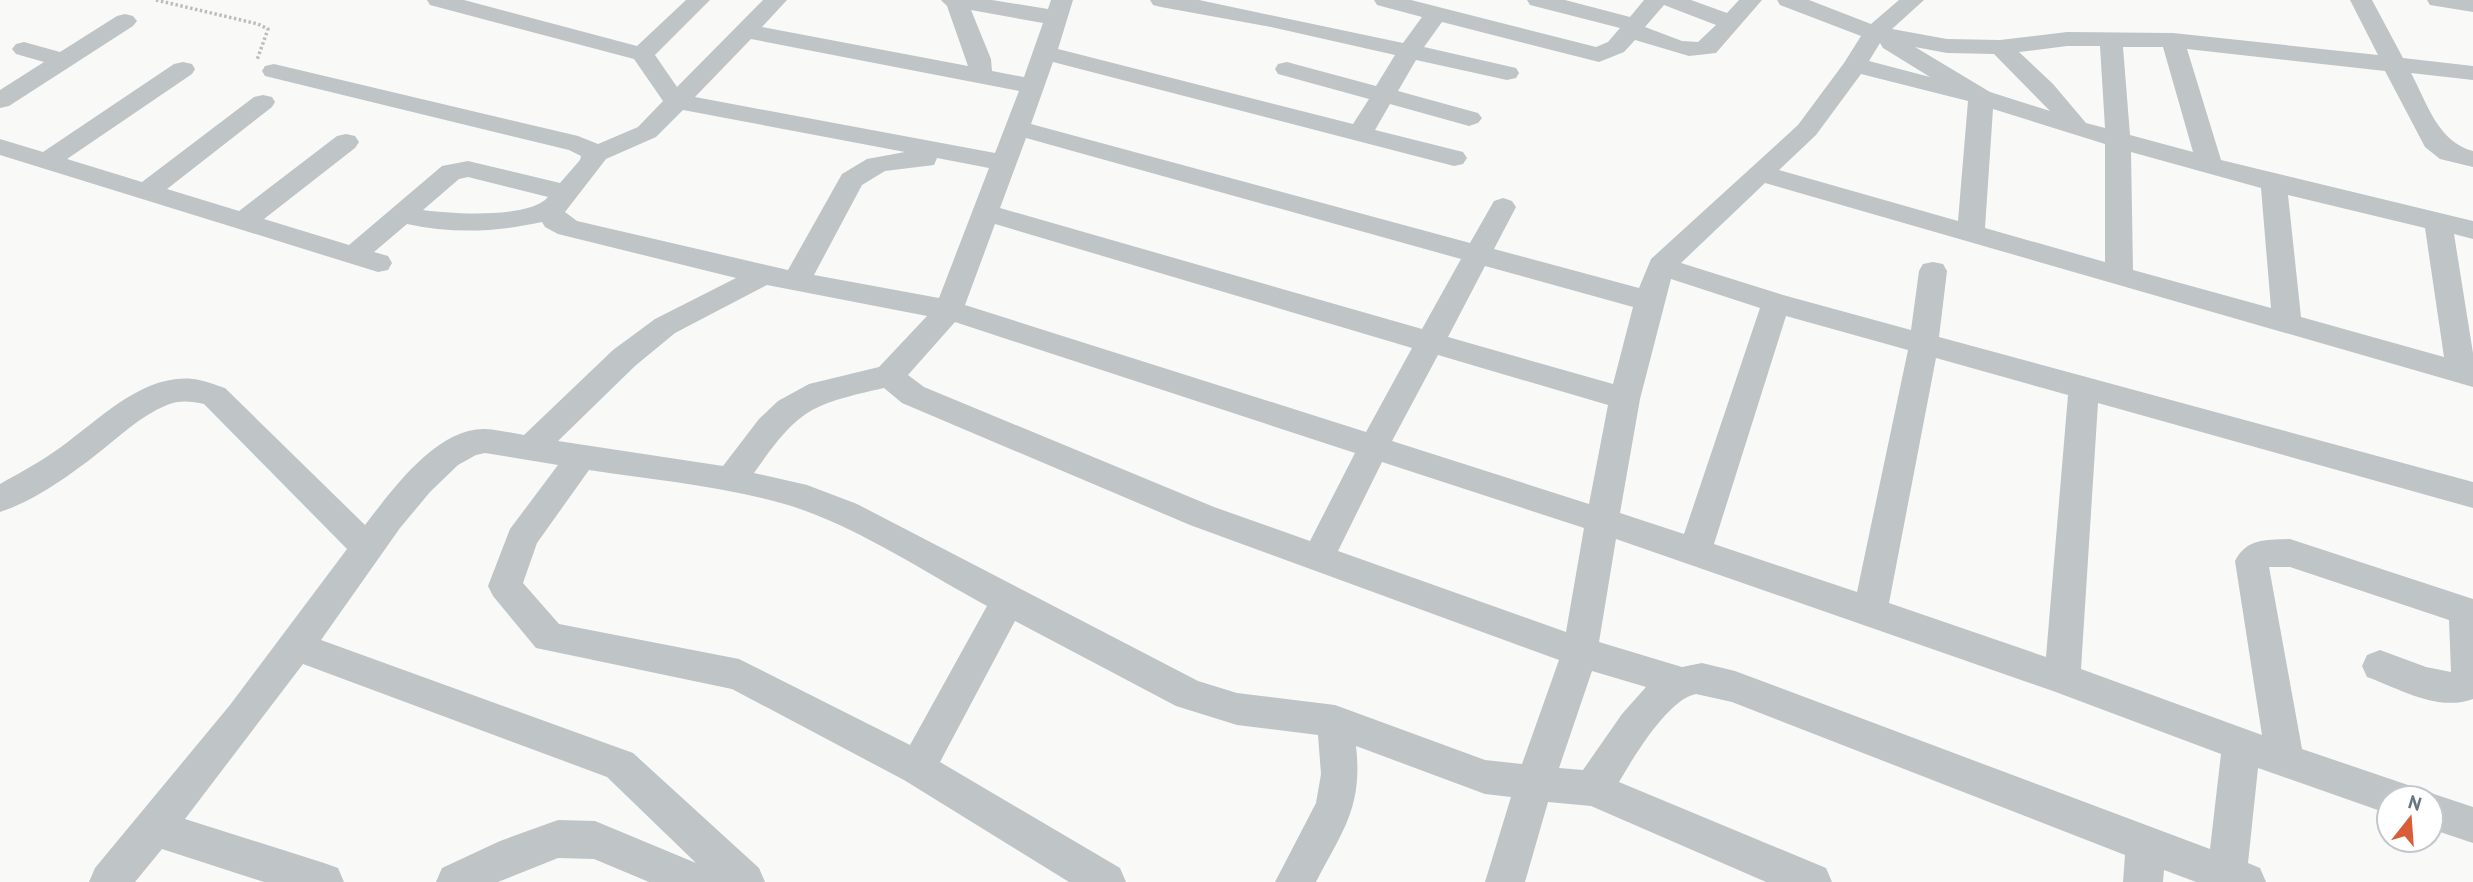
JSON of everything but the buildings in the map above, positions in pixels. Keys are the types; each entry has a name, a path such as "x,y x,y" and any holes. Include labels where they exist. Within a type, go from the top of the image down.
{"street":[{"path":"438,0 642,54 675,101 1004,163"},
{"path":"642,54 699,0"},
{"path":"594,155 647,132 776,0"},
{"path":"731,480 783,413 800,401 835,388 889,376 949,310 1059,9 955,0 979,59 981,76"},
{"path":"1161,0 1271,20 1507,73"},
{"path":"1385,0 1599,55 1616,47 1657,0"},
{"path":"1538,0 1633,28 1693,51 1708,48 1751,0"},
{"path":"1670,0 1731,22"},
{"path":"1788,0 1874,33 1982,97"},
{"path":"1505,882 1535,781 1580,652 1625,399 1649,301 1661,266 1807,130 1855,65 1874,33 1913,0"},
{"path":"2361,0 2434,141 2449,153 2473,159"},
{"path":"2438,0 2473,5"},
{"path":"1359,135 1410,50 1436,14"},
{"path":"0,101 125,21"},
{"path":"746,31 1033,86"},
{"path":"1874,33 1947,46 2000,47 2067,39 2173,40 2473,73"},
{"path":"2111,39 2118,141 2119,276"},
{"path":"2173,40 2210,167"},
{"path":"2000,47 2044,89 2078,129"},
{"path":"24,49 63,61"},
{"path":"1045,53 1454,158"},
{"path":"1855,65 1982,97 2078,129 2210,167 2473,230"},
{"path":"47,162 183,69"},
{"path":"1287,69 1469,118"},
{"path":"275,71 578,144 589,149 594,155 593,162 559,202 555,221 568,228 764,275 949,310 1695,551 2062,678 2241,746 2375,792"},
{"path":"1971,234 1982,97"},
{"path":"145,192 263,102"},
{"path":"1017,128 1649,301"},
{"path":"242,222 346,142"},
{"path":"0,147 366,259 402,214 446,176 460,169 468,169 559,202"},
{"path":"796,281 850,180 860,170 892,161 965,156"},
{"path":"1759,173 2467,374 2438,221"},
{"path":"2274,183 2287,321"},
{"path":"402,214 439,223 494,224 559,202"},
{"path":"1318,558 1374,446 1503,207"},
{"path":"986,213 1625,399"},
{"path":"1661,266 1776,303 2084,390 2473,495"},
{"path":"1870,612 1924,343 1933,271"},
{"path":"529,450 624,358 665,326 764,275"},
{"path":"1695,551 1776,303"},
{"path":"889,376 913,395 1202,516 1580,652 1681,682"},
{"path":"0,499 69,458 124,416 155,397 183,389 198,389 214,396 368,549"},
{"path":"2062,678 2084,390"},
{"path":"108,882 155,828 407,497 434,467 468,443 485,441 731,480 807,498 845,513 1189,695 1237,709 1335,721 1485,777 1593,789 1812,882"},
{"path":"580,458 522,538 505,586 549,638 740,675 917,768 1106,882"},
{"path":"2285,761 2253,576 2252,561 2259,554 2290,553 2470,613 2470,683 2463,689 2450,690 2380,666"},
{"path":"917,768 1008,601"},
{"path":"296,646 620,765 744,882"},
{"path":"1593,789 1648,709 1681,682 1693,679 1735,687 2144,864 2233,880 2241,746"},
{"path":"1295,882 1335,806 1340,774 1335,721"},
{"path":"2445,816 2473,825"},
{"path":"155,828 324,882"},
{"path":"456,882 514,854 558,839 594,840 688,881"}],"path":[{"path":"156,0 258,24 268,29 257,54 257,63 275,71"}]}
